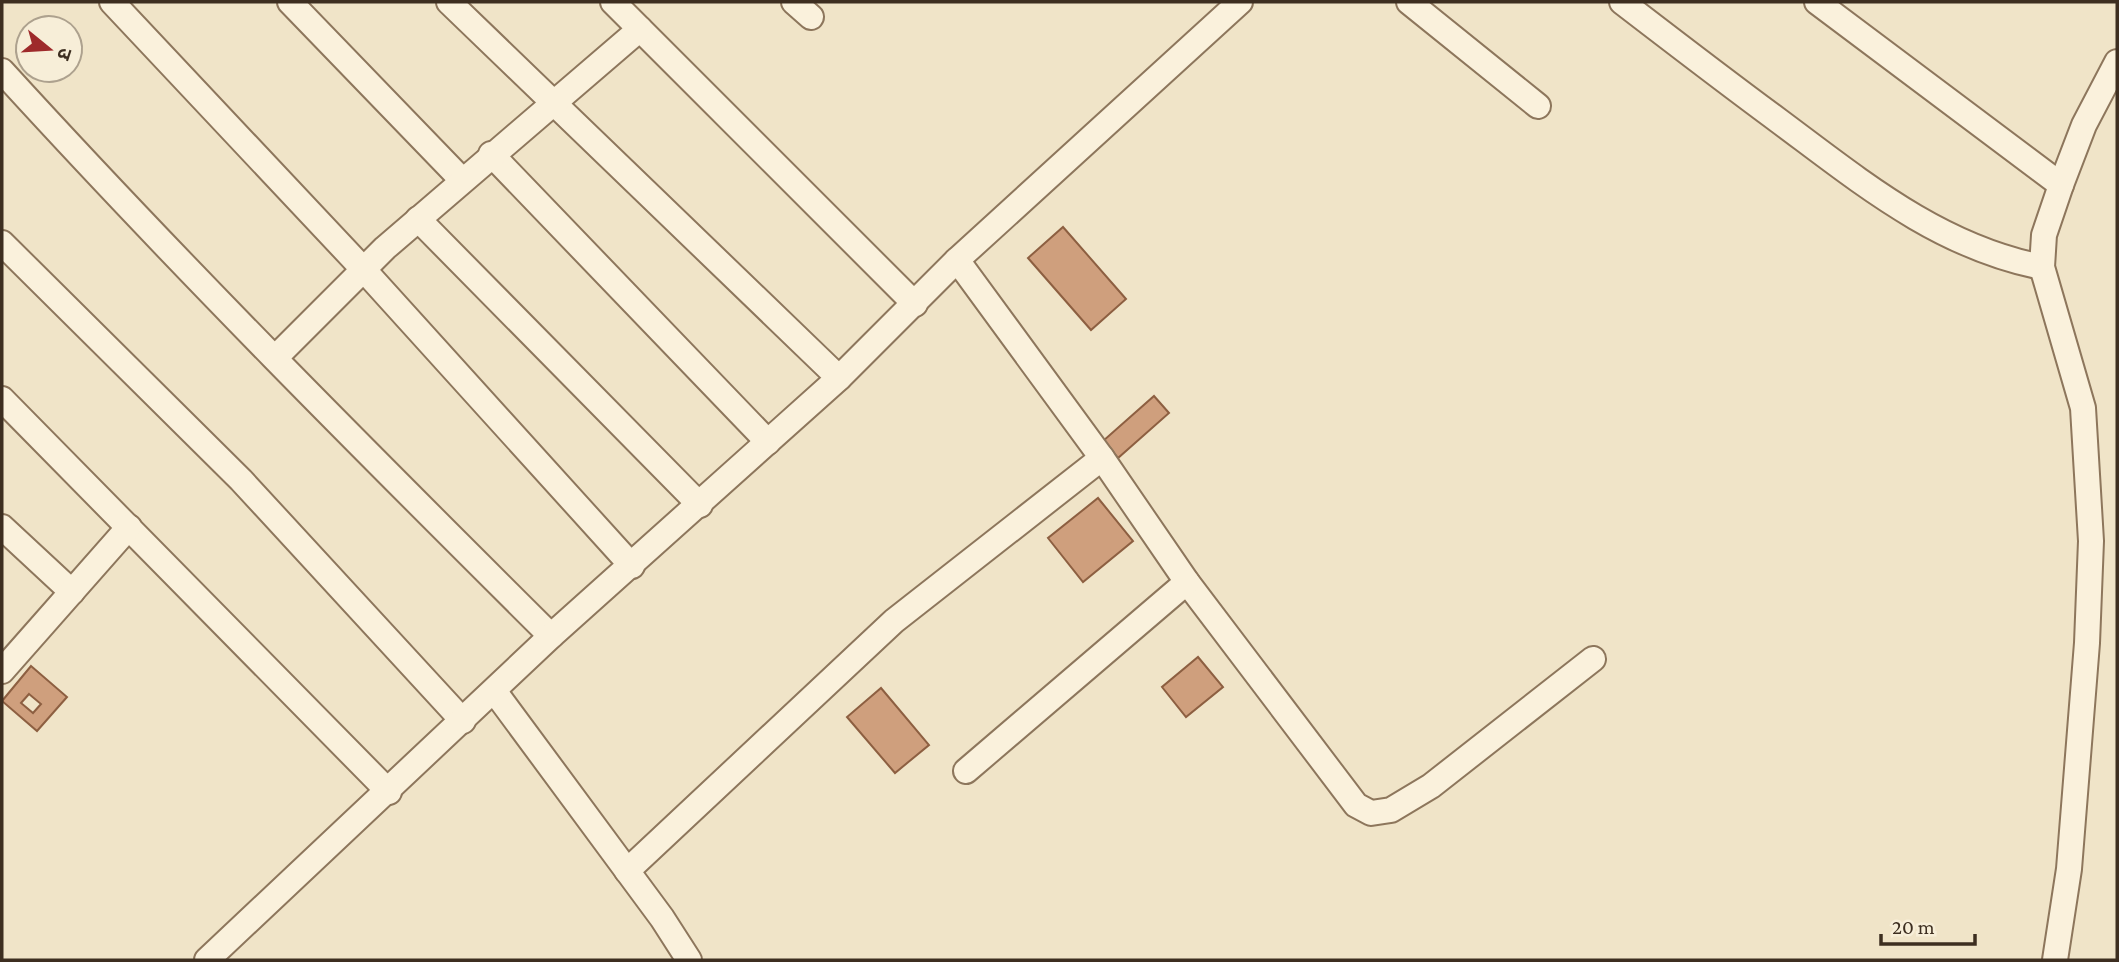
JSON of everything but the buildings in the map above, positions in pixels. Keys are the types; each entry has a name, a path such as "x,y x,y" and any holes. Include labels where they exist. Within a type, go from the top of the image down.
{"street":[{"path":"112,2 364,270 632,566"},
{"path":"290,2 462,180"},
{"path":"449,2 839,378"},
{"path":"613,2 915,304"},
{"path":"207,960 495,692 551,636 839,378 957,260 1240,2"},
{"path":"1409,2 1538,106"},
{"path":"1622,2 1735,90 1918,221 1983,252 2042,267"},
{"path":"1817,2 2061,185"},
{"path":"275,358 418,219 640,29"},
{"path":"2055,960 2069,869 2087,643 2091,541 2083,408 2042,267 2044,235 2084,125 2117,62"},
{"path":"2,71 110,189 551,636"},
{"path":"491,155 768,442"},
{"path":"418,219 700,505"},
{"path":"2,243 240,481 463,721"},
{"path":"957,260 1102,458 1187,582 1356,805 1371,813 1391,810 1431,786 1593,659"},
{"path":"2,399 388,792"},
{"path":"627,871 894,621 1102,458"},
{"path":"2,527 72,592"},
{"path":"2,671 129,527"},
{"path":"966,771 1187,582"},
{"path":"495,692 689,960"}]}
